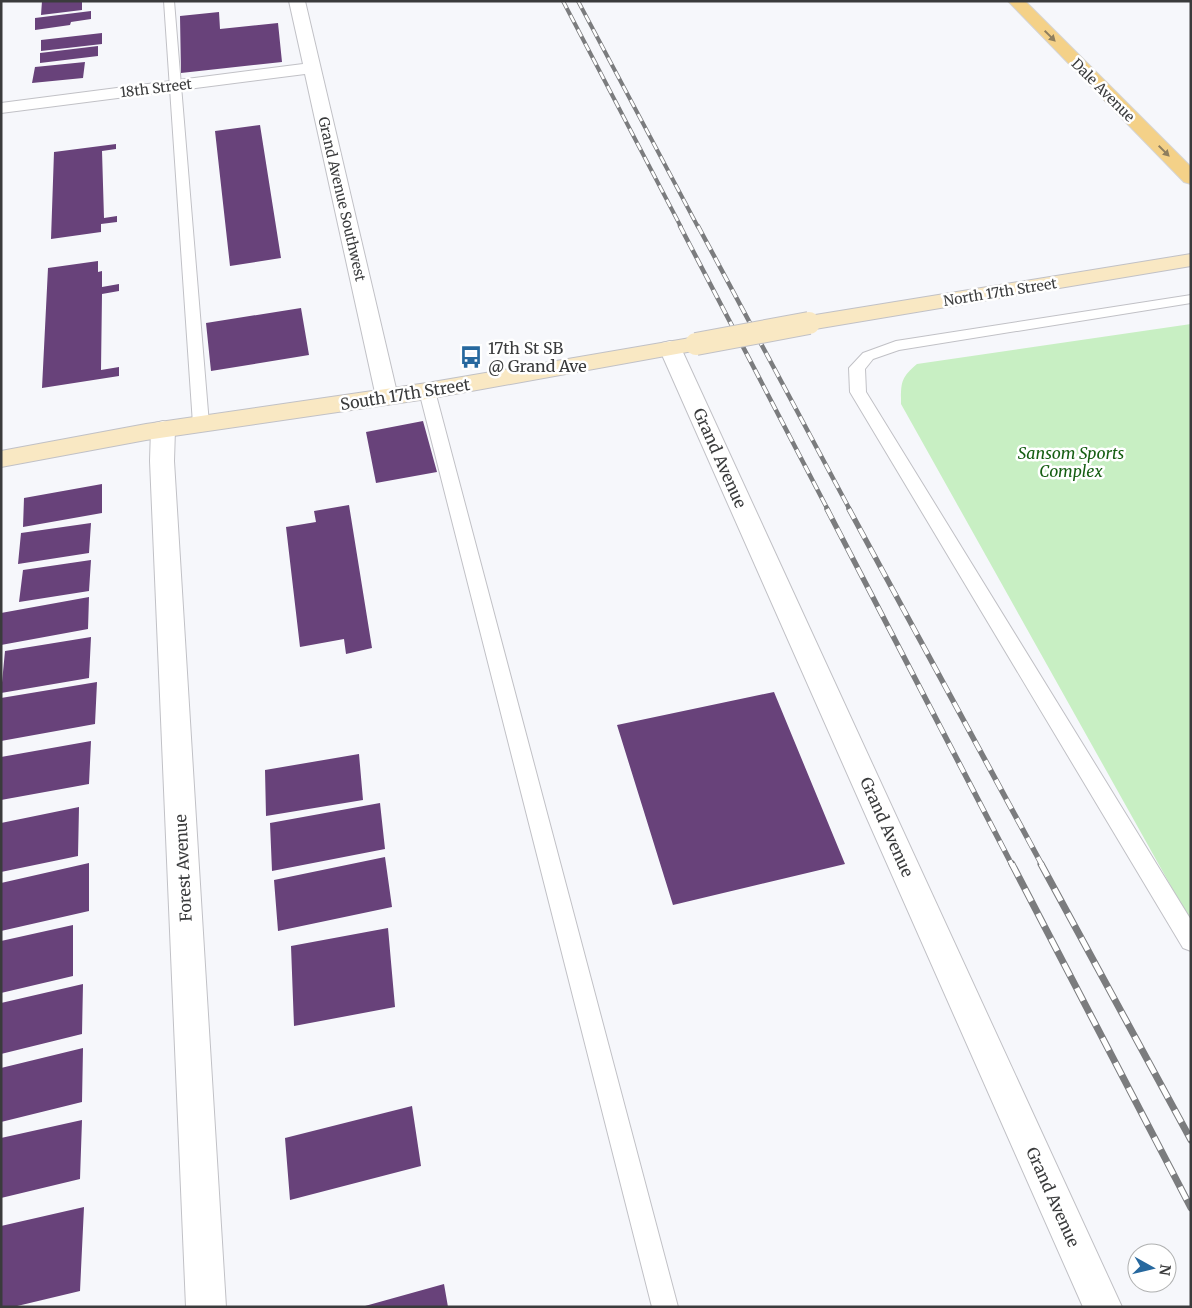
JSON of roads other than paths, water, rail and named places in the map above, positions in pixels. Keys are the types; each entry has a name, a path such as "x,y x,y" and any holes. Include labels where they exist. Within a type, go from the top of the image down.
{"main road":[{"name":"Dale Avenue","path":"1016,1 1191,178"},
{"name":"North 17th Street","path":"809,323 1191,260"},
{"name":"South 17th Street","path":"1,459 163,429 427,391 809,323"}],"street":[{"name":"Grand Avenue Southwest","path":"297,1 387,397"},
{"name":"18th Street","path":"1,108 312,68"},
{"name":"Grand Avenue","path":"683,346 1103,1307"},
{"name":"Forest Avenue","path":"163,429 162,460 206,1307"}],"lane":[{"path":"169,1 177,86 201,424"},
{"path":"1191,299 896,346 868,356 857,368 858,392 1191,942"},
{"path":"427,391 665,1307"}],"railway":[{"path":"563,1 681,227"},
{"path":"578,1 698,227"},
{"path":"680,226 828,510"},
{"path":"698,226 850,510"},
{"path":"827,509 1012,865"},
{"path":"849,509 1042,865"},
{"path":"1012,864 1191,1208"},
{"path":"1041,864 1191,1140"}],"place":[{"name":"17th St SB @ Grand Ave","path":"471,357"}],"park label":[{"name":"Sansom Sports Complex","path":"1071,462"}]}
